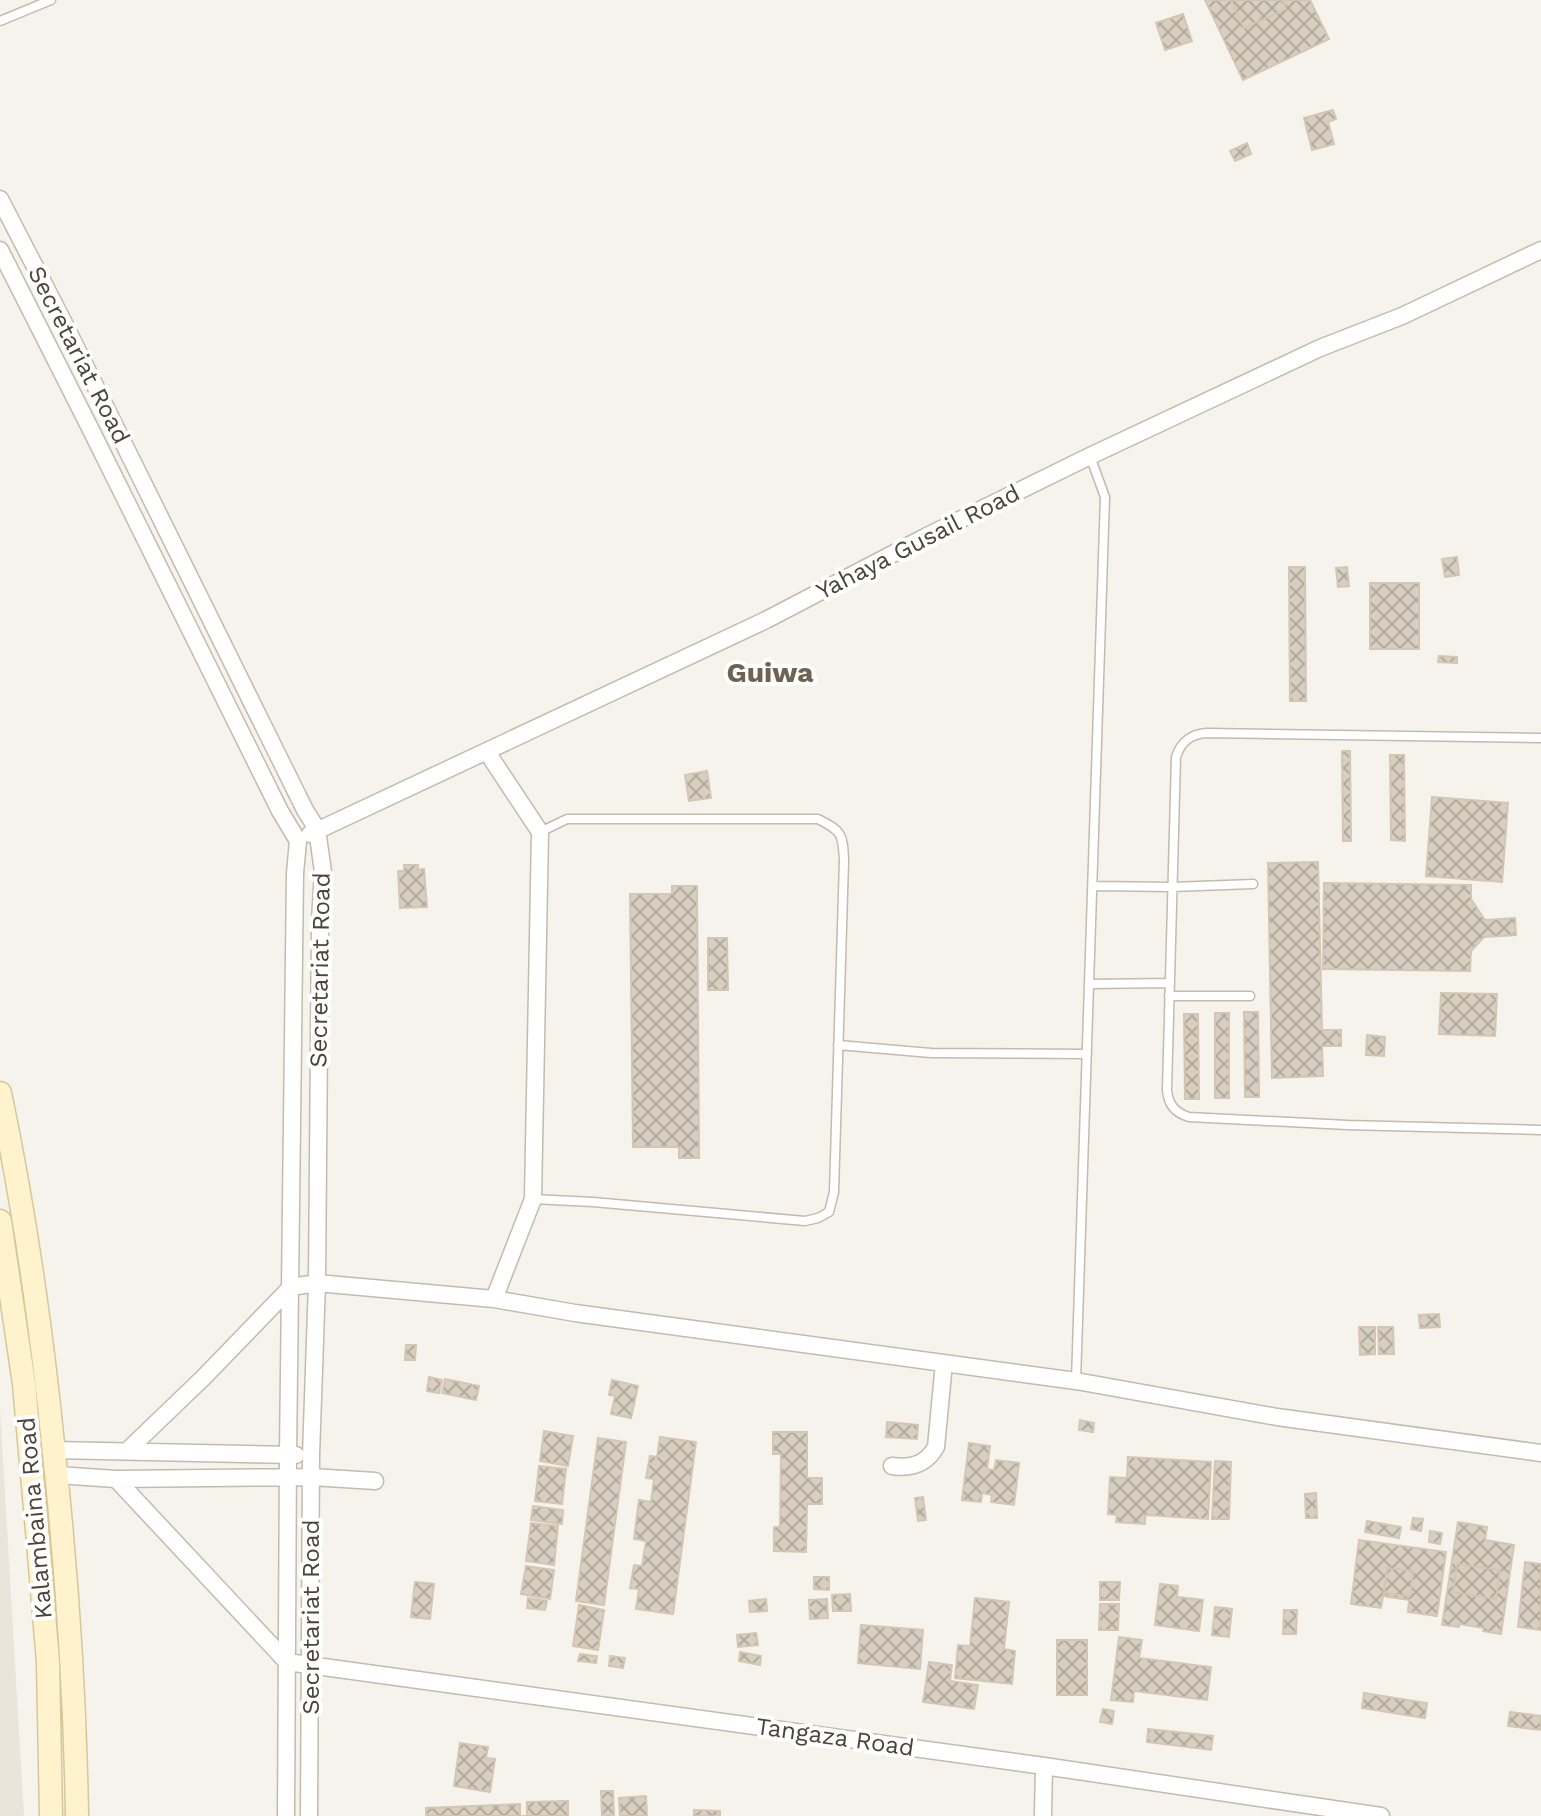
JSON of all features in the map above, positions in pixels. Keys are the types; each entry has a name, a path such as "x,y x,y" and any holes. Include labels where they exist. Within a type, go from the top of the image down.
{"main road":[{"path":"0,1093 32,1267 47,1376 74,1683 77,1816"},
{"name":"Kalambaina Road","path":"0,1221 24,1384 37,1531 48,1662 51,1816"}],"street":[{"name":"Secretariat Road","path":"0,199 317,829 323,872 317,1283 311,1455 309,1816"},
{"name":"Secretariat Road","path":"0,250 280,811 298,841 295,873 286,1816"},
{"name":"Yahaya Gusail Road","path":"298,841 317,829 766,620 1090,456 1320,348 1402,316 1541,250"},
{"path":"487,752 540,832 533,1199 494,1299"},
{"path":"127,1451 291,1287 317,1283 494,1299 575,1313 1076,1381 1277,1417 1541,1453"},
{"path":"892,1466 918,1466 930,1458 936,1447 944,1363"},
{"path":"54,1450 311,1455"},
{"path":"57,1475 116,1479 312,1477 375,1481"},
{"path":"116,1479 287,1662"},
{"name":"Tangaza Road","path":"287,1662 1044,1766 1381,1816"},
{"path":"1043,1816 1044,1766"}],"lane":[{"path":"0,21 51,0"},
{"path":"1076,1381 1105,497 1090,456"},
{"path":"1541,738 1207,733 1192,736 1181,745 1176,757 1167,1097 1173,1108 1189,1117 1541,1130"},
{"path":"533,1199 805,1221 829,1212 834,1192 844,861 843,840 834,827 818,819 567,819 540,832"},
{"path":"1093,886 1253,884"},
{"path":"1089,984 1170,983"},
{"path":"1169,996 1250,996"},
{"path":"838,1045 931,1053 1087,1054"}],"shaded area":[{"path":"0,1408 24,1816 0,1816"}],"building":[{"path":"1205,0 1231,0 1244,28 1286,9 1282,0 1310,0 1329,39 1243,80"},
{"path":"1231,0 1282,0 1286,9 1244,28"},
{"path":"1183,14 1192,41 1165,50 1156,23"},
{"path":"1333,110 1336,119 1328,122 1334,144 1312,150 1304,118"},
{"path":"1247,143 1251,154 1235,161 1230,151"},
{"path":"1457,557 1459,575 1445,577 1442,559"},
{"path":"1289,567 1305,567 1306,701 1290,701"},
{"path":"1347,567 1349,586 1338,587 1336,568"},
{"path":"1370,583 1419,583 1419,649 1370,649"},
{"path":"1439,656 1457,657 1457,663 1438,662"},
{"path":"1342,751 1350,751 1351,841 1343,841"},
{"path":"1390,755 1404,755 1405,841 1391,840"},
{"path":"707,771 711,798 689,801 685,775"},
{"path":"1432,797 1508,803 1502,882 1426,876"},
{"path":"1318,862 1322,1030 1341,1030 1341,1046 1322,1046 1323,1076 1272,1078 1268,863"},
{"path":"404,865 418,865 418,870 424,869 427,907 400,908 398,871 404,871"},
{"path":"1324,883 1471,885 1471,899 1485,920 1515,918 1516,935 1484,937 1471,951 1470,971 1323,969"},
{"path":"672,886 697,886 699,1158 679,1158 679,1147 633,1147 630,894 672,894"},
{"path":"708,938 727,938 728,990 708,990"},
{"path":"1441,993 1497,994 1495,1036 1439,1034"},
{"path":"1244,1012 1258,1012 1259,1097 1245,1097"},
{"path":"1215,1013 1229,1013 1229,1098 1215,1098"},
{"path":"1184,1014 1198,1014 1199,1099 1185,1099"},
{"path":"1367,1035 1385,1037 1384,1056 1366,1055"},
{"path":"1439,1314 1440,1327 1420,1328 1419,1315"},
{"path":"1359,1327 1375,1327 1375,1354 1360,1355"},
{"path":"1378,1327 1393,1327 1394,1354 1379,1354"},
{"path":"406,1345 416,1345 415,1360 405,1360"},
{"path":"429,1377 442,1380 439,1393 427,1391"},
{"path":"445,1379 479,1386 476,1400 442,1393"},
{"path":"612,1380 638,1386 631,1418 611,1414 615,1396 609,1395"},
{"path":"1080,1420 1094,1423 1093,1432 1079,1430"},
{"path":"887,1422 918,1425 917,1439 886,1437"},
{"path":"544,1431 573,1436 568,1466 540,1461"},
{"path":"773,1432 807,1432 807,1478 822,1478 822,1504 807,1504 806,1552 774,1551 774,1527 780,1527 781,1454 773,1454"},
{"path":"660,1437 696,1442 673,1614 636,1609 639,1589 630,1588 634,1565 642,1566 646,1541 634,1539 639,1500 651,1502 654,1479 646,1478 650,1456 657,1457"},
{"path":"598,1438 626,1442 604,1605 576,1601"},
{"path":"969,1443 990,1446 987,1469 994,1470 996,1460 1019,1463 1014,1505 991,1502 992,1495 982,1493 981,1502 962,1500"},
{"path":"1128,1457 1211,1462 1208,1519 1145,1515 1145,1524 1116,1522 1117,1515 1108,1514 1110,1477 1127,1478"},
{"path":"1215,1461 1231,1462 1229,1519 1212,1519"},
{"path":"539,1466 566,1469 562,1504 535,1501"},
{"path":"1316,1493 1317,1518 1306,1518 1305,1494"},
{"path":"923,1497 926,1520 918,1521 915,1498"},
{"path":"533,1506 563,1510 562,1524 531,1520"},
{"path":"1413,1518 1423,1519 1421,1531 1411,1529"},
{"path":"1367,1521 1401,1527 1399,1538 1365,1532"},
{"path":"1458,1522 1487,1527 1485,1540 1514,1545 1501,1634 1459,1624 1459,1627 1442,1625","holes":["1457,1564 1500,1570 1496,1599 1453,1592"]},
{"path":"531,1523 558,1526 554,1565 526,1561"},
{"path":"1430,1531 1442,1533 1440,1544 1429,1542"},
{"path":"1359,1540 1446,1552 1437,1616 1408,1612 1409,1600 1383,1596 1381,1608 1351,1604","holes":["1387,1568 1413,1571 1410,1596 1384,1593"]},
{"path":"1525,1562 1541,1564 1541,1630 1518,1627"},
{"path":"1457,1564 1500,1570 1496,1599 1453,1592"},
{"path":"526,1566 554,1570 550,1599 521,1594"},
{"path":"1387,1568 1413,1571 1410,1596 1384,1593"},
{"path":"814,1577 829,1577 829,1590 814,1589"},
{"path":"415,1582 434,1584 430,1619 411,1617"},
{"path":"1100,1582 1120,1582 1119,1600 1100,1600"},
{"path":"1160,1584 1178,1586 1177,1597 1203,1600 1199,1631 1155,1625"},
{"path":"850,1594 851,1611 833,1611 832,1595"},
{"path":"528,1598 547,1601 545,1610 527,1608"},
{"path":"975,1598 1009,1602 1004,1649 1015,1651 1012,1684 955,1678 958,1645 970,1646"},
{"path":"766,1599 767,1611 750,1612 749,1601"},
{"path":"827,1599 828,1618 810,1619 809,1600"},
{"path":"1100,1604 1119,1604 1118,1630 1099,1630"},
{"path":"579,1605 604,1610 598,1650 573,1646"},
{"path":"1215,1607 1232,1609 1229,1637 1212,1635"},
{"path":"1284,1610 1297,1610 1296,1634 1283,1634"},
{"path":"861,1625 923,1630 920,1669 858,1663"},
{"path":"756,1633 758,1645 738,1647 737,1635"},
{"path":"1119,1637 1142,1640 1139,1658 1211,1667 1207,1700 1134,1691 1133,1702 1111,1700"},
{"path":"1057,1640 1087,1640 1087,1695 1057,1695"},
{"path":"740,1652 761,1656 760,1665 739,1661"},
{"path":"580,1654 597,1656 596,1663 578,1661"},
{"path":"610,1656 625,1658 623,1668 609,1666"},
{"path":"929,1662 952,1665 950,1681 978,1685 974,1709 923,1702"},
{"path":"1364,1693 1427,1703 1425,1718 1362,1708"},
{"path":"1103,1709 1114,1711 1112,1724 1100,1722"},
{"path":"1510,1712 1541,1716 1541,1730 1508,1726"},
{"path":"1148,1729 1213,1736 1211,1750 1147,1742"},
{"path":"460,1743 488,1747 486,1758 495,1759 490,1792 454,1786"},
{"path":"601,1791 613,1791 614,1816 602,1816"},
{"path":"646,1796 647,1816 620,1816 619,1798"},
{"path":"568,1801 568,1816 527,1816 527,1802"},
{"path":"520,1804 520,1816 426,1816 426,1808"},
{"path":"694,1810 720,1811 720,1816 694,1816"}],"district":[{"name":"Guiwa","path":"770,672"}]}
